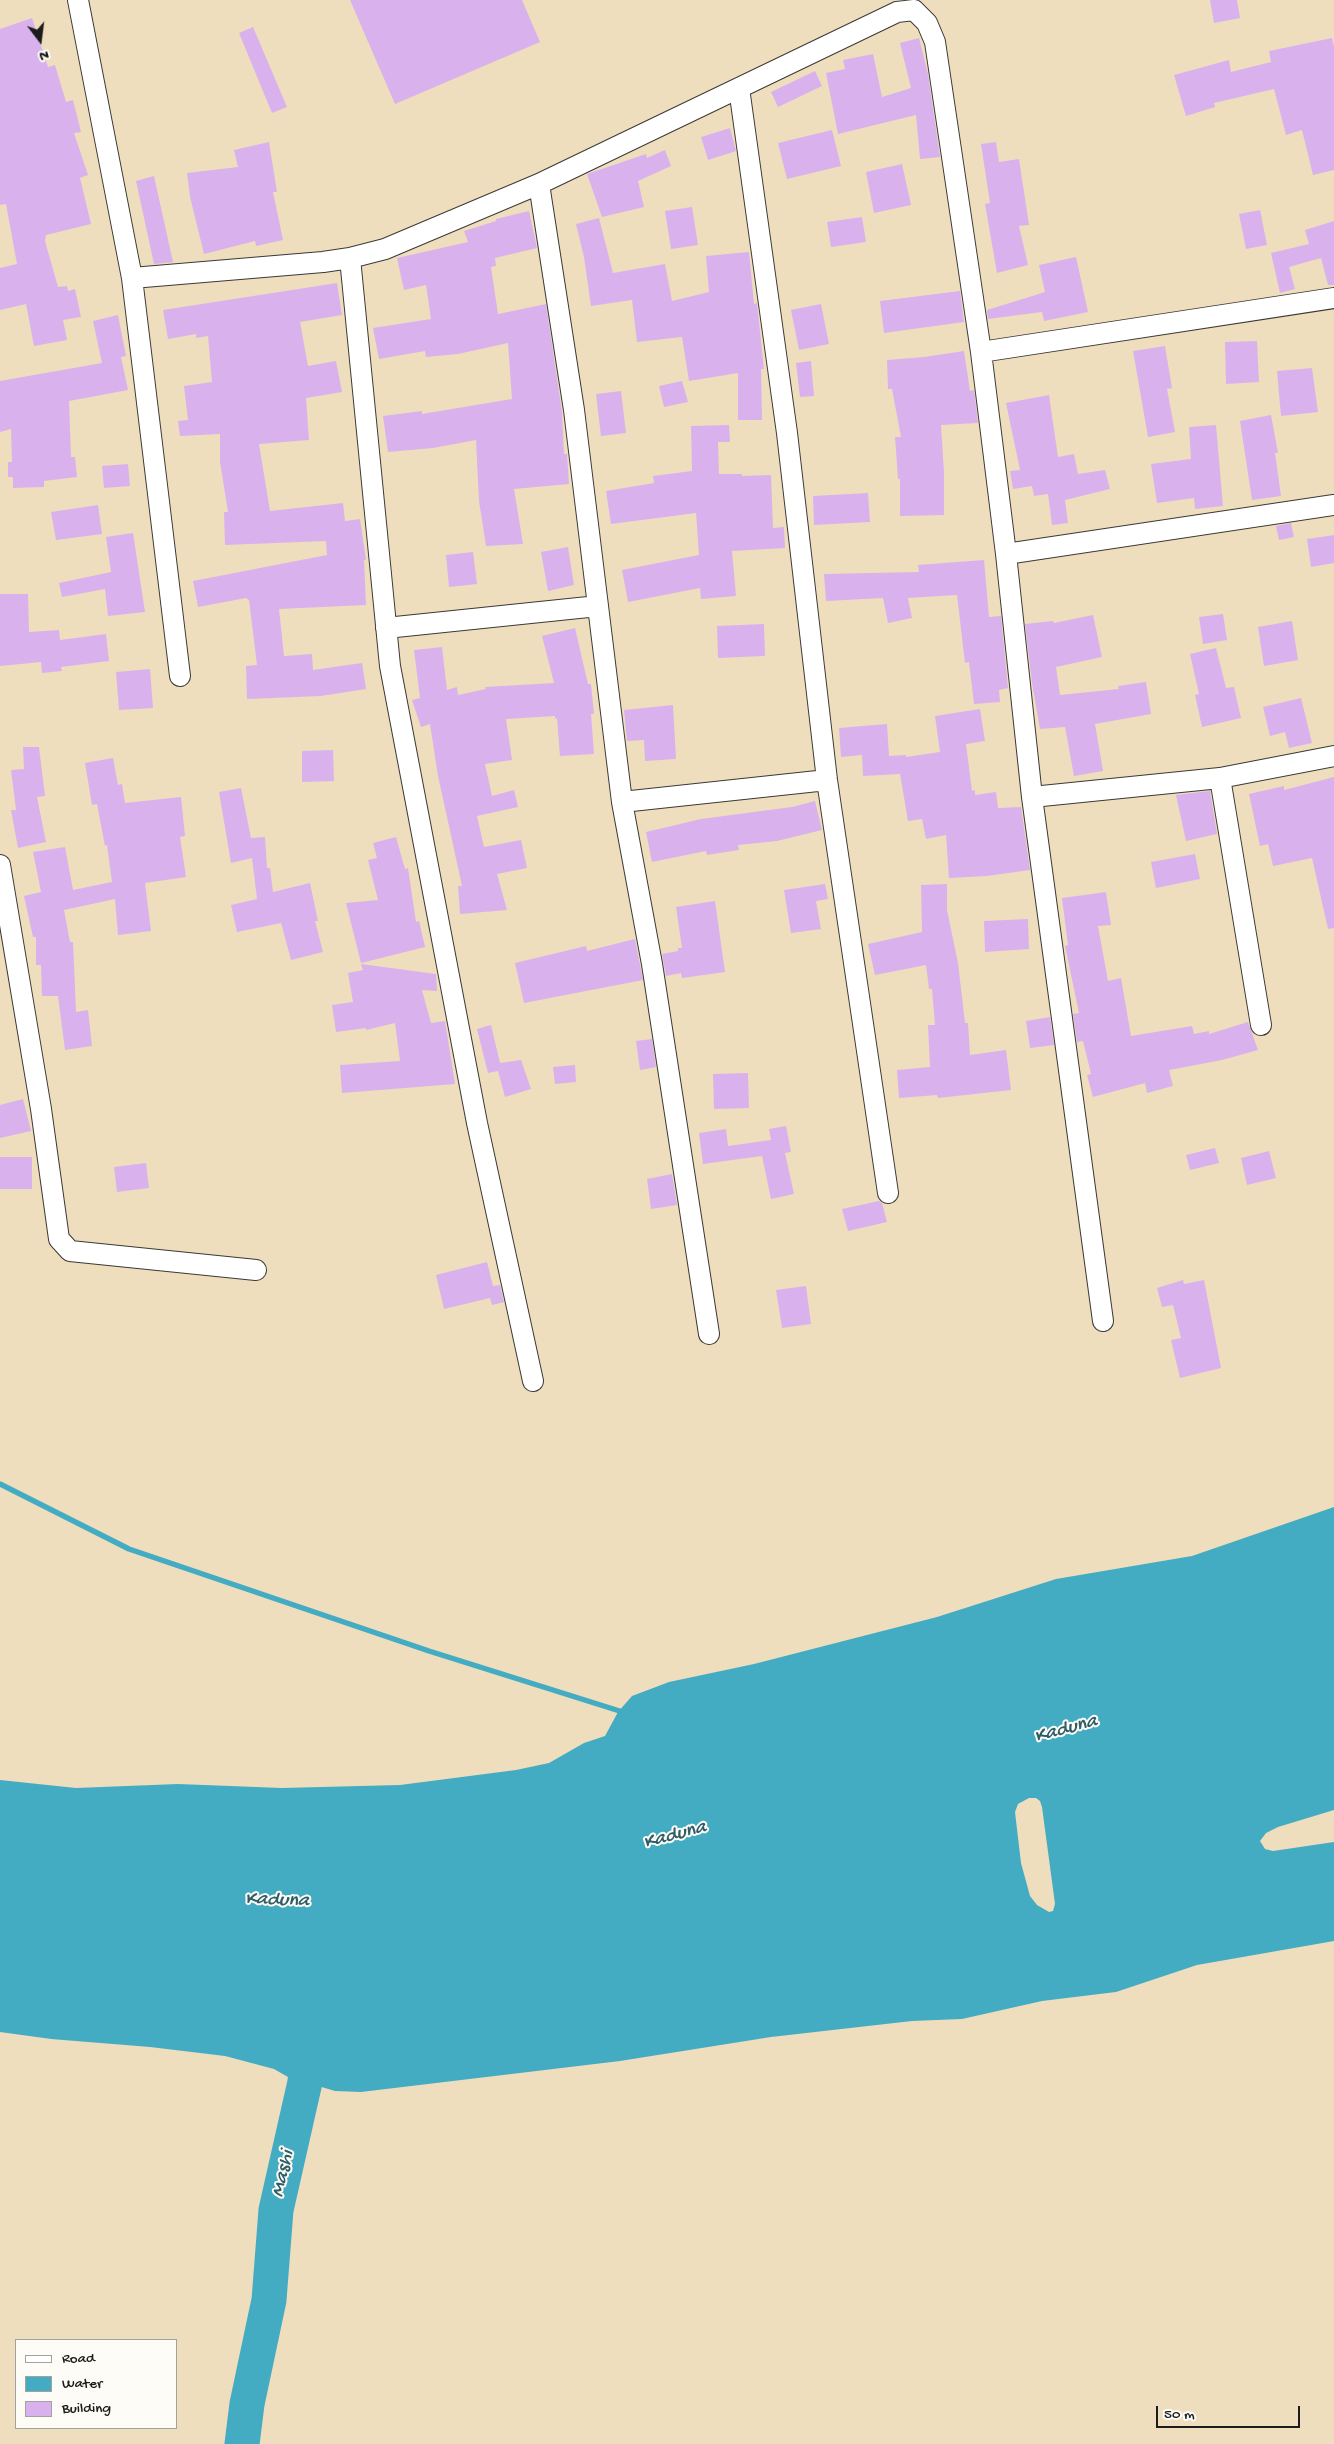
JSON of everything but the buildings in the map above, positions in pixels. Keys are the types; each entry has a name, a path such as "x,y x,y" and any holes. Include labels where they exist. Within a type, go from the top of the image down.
{"street":[{"path":"78,0 132,278 180,676"},
{"path":"132,278 350,258 385,248 539,184 739,88 895,6 914,10 927,23 935,42 981,352 1006,554 1032,797 1103,1321"},
{"path":"739,88 787,433 827,780 888,1193"},
{"path":"539,184 574,410 622,802 652,964 709,1334"},
{"path":"350,258 390,666 477,1123 533,1381"},
{"path":"981,352 1334,298"},
{"path":"1006,554 1334,505"},
{"path":"386,628 598,606"},
{"path":"1032,797 1220,778 1334,756"},
{"path":"1220,778 1261,1025"},
{"path":"622,802 827,780"},
{"path":"0,865 41,1109 59,1239 70,1251 256,1270"}],"water":[{"name":"Kaduna","path":"1334,1507 1334,1810 1278,1827 1266,1833 1260,1841 1265,1849 1273,1851 1334,1842 1334,1941 1197,1965 1116,1992 1042,2001 962,2019 912,2021 771,2037 620,2061 361,2092 335,2091 288,2077 274,2069 225,2056 150,2047 51,2039 0,2032 0,1780 76,1788 178,1784 282,1788 400,1785 516,1770 549,1763 584,1743 605,1736 618,1712 632,1696 669,1682 754,1664 937,1617 1056,1579 1192,1556","holes":["1029,1798 1036,1798 1040,1801 1042,1807 1055,1904 1053,1911 1049,1912 1037,1905 1030,1896 1021,1863 1015,1812 1018,1804"]}],"waterway":[{"path":"0,1484 129,1549 429,1651 626,1713"},
{"name":"Mashi","path":"242,2444 247,2404 269,2300 276,2210 305,2082 309,2034"}]}
